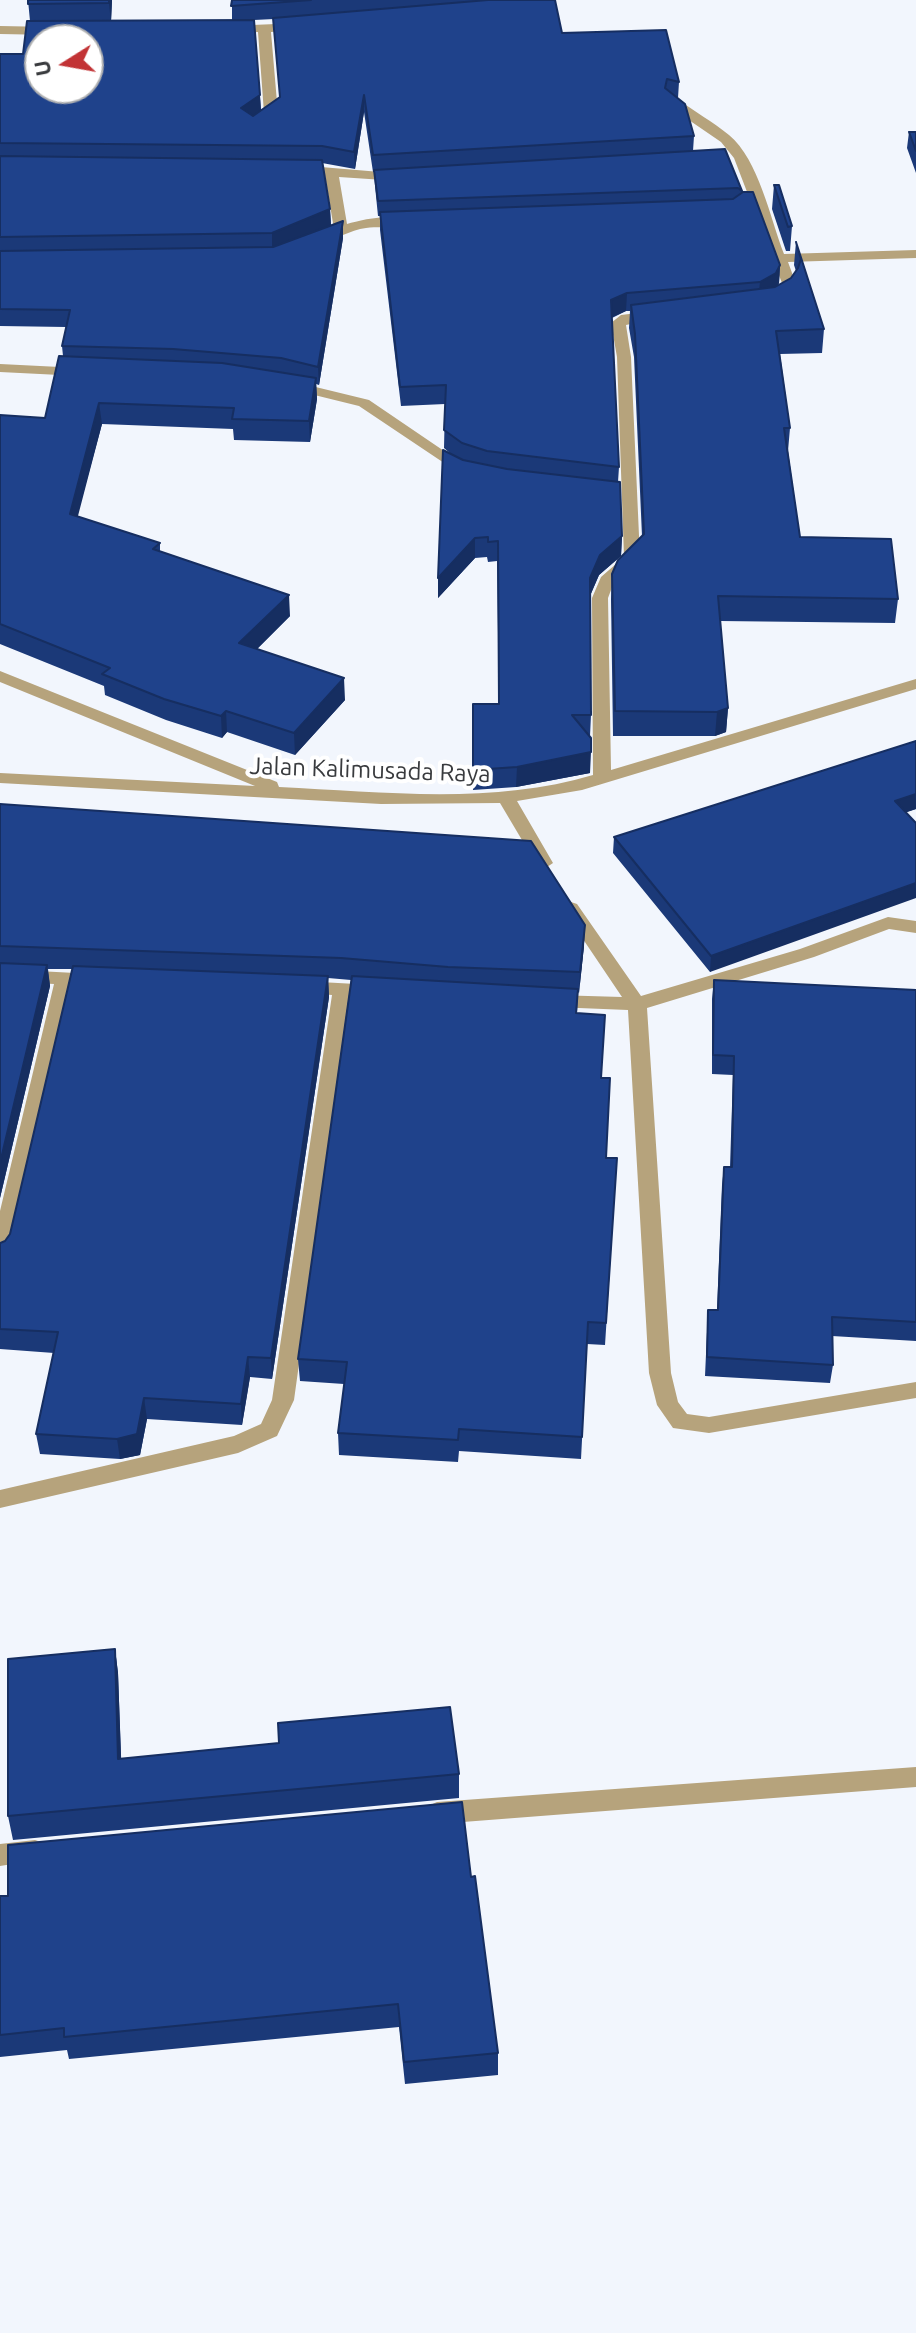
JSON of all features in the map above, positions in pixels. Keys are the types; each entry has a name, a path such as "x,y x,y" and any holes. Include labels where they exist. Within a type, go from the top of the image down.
{"street":[{"path":"220,30 311,26"},
{"path":"252,126 271,114 264,29"},
{"path":"0,30 24,30"},
{"path":"672,102 726,139 732,158 750,176 789,283 787,294 777,302 760,307"},
{"path":"277,170 323,170 372,179 415,176"},
{"path":"331,173 341,229"},
{"path":"302,247 341,229 361,224 415,221"},
{"path":"779,258 916,254"},
{"path":"602,778 600,598 607,580 632,558 623,494 624,357 618,323 626,318 671,314"},
{"path":"0,368 99,373"},
{"path":"269,381 364,403 386,415 456,468 484,477"},
{"path":"0,676 285,792"},
{"name":"Jalan Kalimusada Raya","path":"0,778 381,798 506,797 602,778 916,684"},
{"path":"506,797 556,884 637,1004 660,1373 668,1405 681,1422 709,1425 916,1390"},
{"path":"532,1000 637,1004 807,953 888,923 916,927"},
{"path":"0,975 111,980"},
{"path":"0,1254 65,978"},
{"path":"280,986 387,992"},
{"path":"0,1499 238,1444 269,1430 283,1400 342,988"},
{"path":"420,1815 916,1777"},
{"path":"0,1855 62,1848"}],"building":[{"path":"28,0 109,0 109,3 28,4"},
{"path":"232,0 311,0 231,6"},
{"path":"488,0 555,0 562,33 666,30 679,82 667,79 665,88 685,104 694,136 373,155 364,95 354,152 322,146 0,143 0,54 23,54 24,46 24,104 104,104 104,24 27,24 27,21 254,20 260,95 241,108 253,116 280,97 273,18"},
{"path":"909,132 916,132 916,151"},
{"path":"725,149 742,191 738,188 378,201 374,170"},
{"path":"0,156 322,160 330,209 272,233 0,237"},
{"path":"774,185 779,185 792,226 788,227"},
{"path":"743,192 753,192 780,265 776,273 760,282 627,293 611,300 619,467 487,451 462,443 444,430 446,385 400,387 380,212 733,199"},
{"path":"343,221 318,367 281,358 173,349 62,346 70,310 0,309 0,251 273,247"},
{"path":"796,242 824,329 776,331 790,428 784,428 800,537 891,539 898,599 718,596 728,708 717,712 615,711 612,574 618,560 644,534 631,305 775,287 791,278 798,268 801,259"},
{"path":"59,356 222,363 316,378 309,421 232,419 234,408 99,403 70,514 160,543 153,549 289,595 239,643 344,678 294,733 226,711 221,716 164,699 102,674 110,668 0,624 0,415 45,418"},
{"path":"443,450 463,460 507,469 620,482 622,536 600,555 590,578 591,715 572,715 591,738 591,752 517,767 473,770 473,704 499,704 498,541 488,542 488,537 475,538 438,578"},
{"path":"916,741 916,794 895,801 916,823 916,883 711,956 614,837"},
{"path":"0,804 531,841 585,925 580,972 448,967 341,958 0,946"},
{"path":"0,963 47,965 0,1163"},
{"path":"73,966 328,976 271,1358 248,1357 241,1404 144,1398 137,1434 117,1439 36,1434 58,1332 0,1329 0,1243 10,1234"},
{"path":"352,976 578,989 576,1013 605,1015 601,1078 610,1078 606,1158 617,1158 606,1323 588,1322 582,1437 459,1429 458,1440 338,1433 347,1362 298,1359"},
{"path":"714,980 916,990 916,1322 832,1317 833,1365 707,1357 708,1310 718,1310 724,1167 732,1167 734,1056 713,1055"},
{"path":"115,1649 118,1759 279,1743 278,1723 450,1707 459,1774 8,1816 8,1659"},
{"path":"462,1802 498,2053 404,2062 398,2004 64,2037 64,2028 0,2035 0,1896 8,1896 8,1845"}]}
